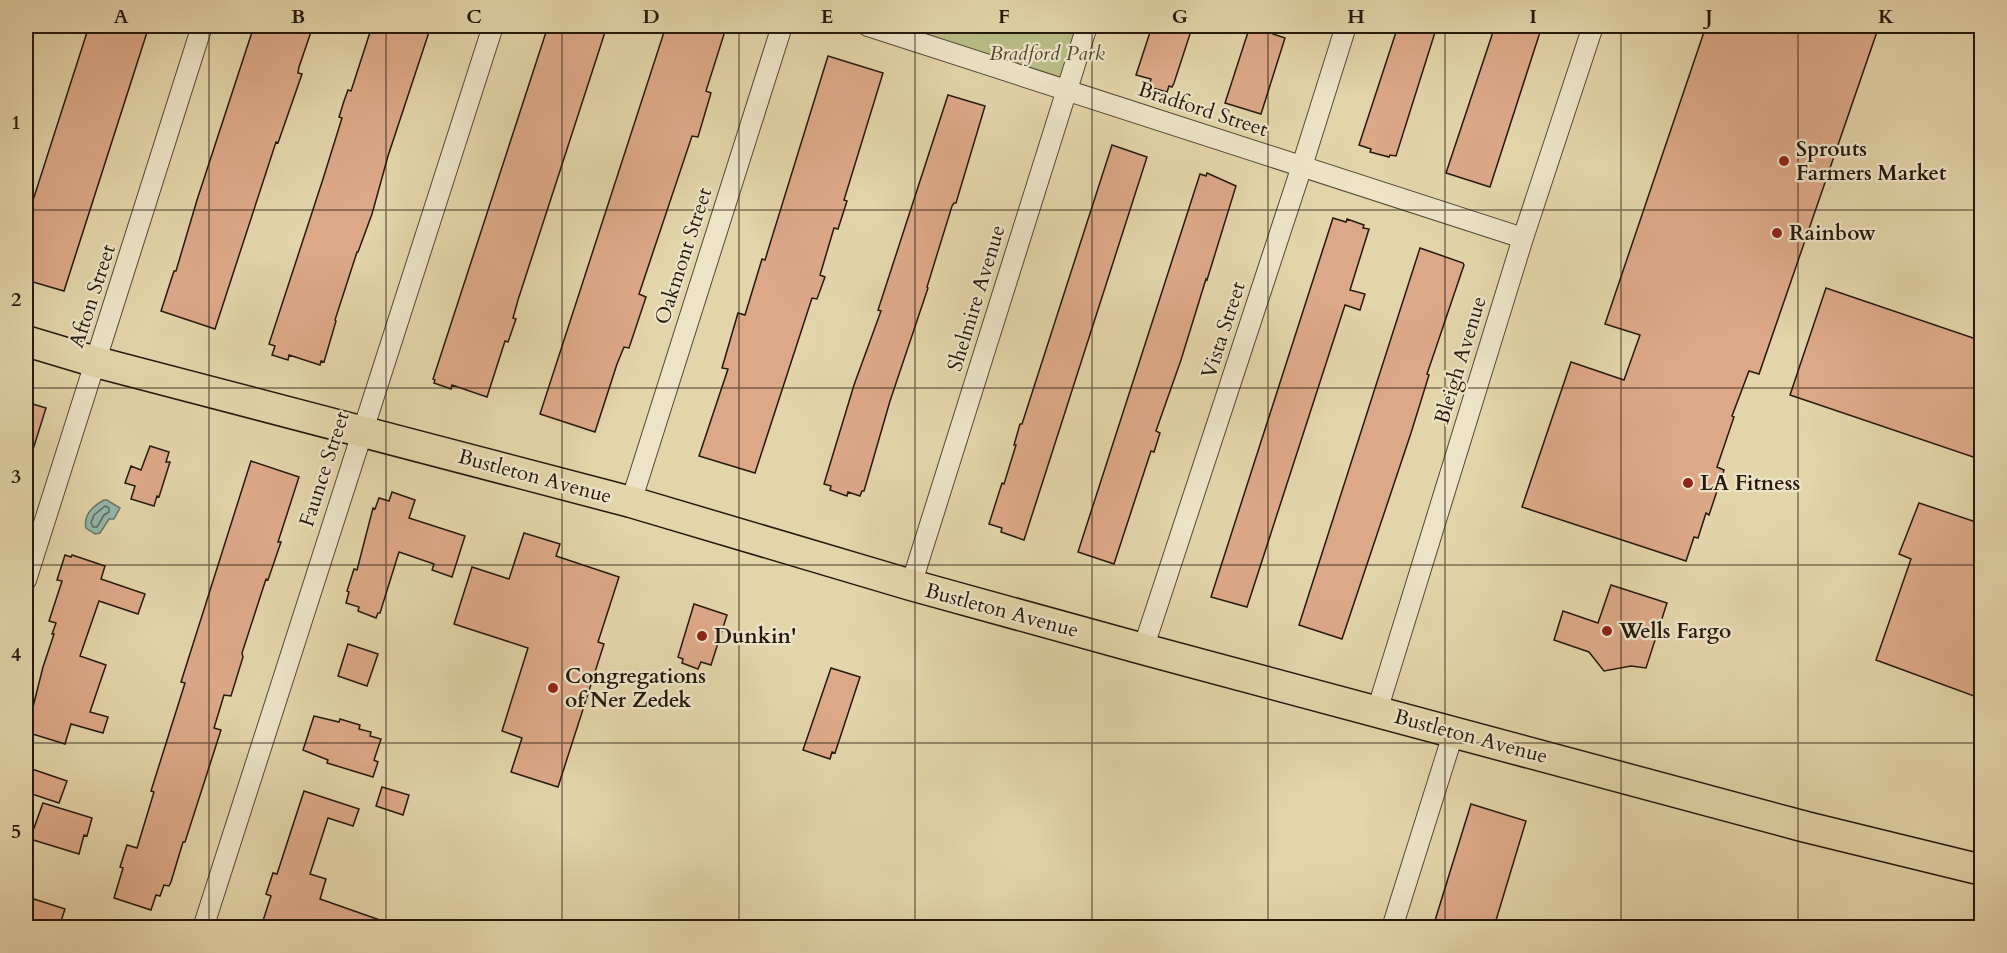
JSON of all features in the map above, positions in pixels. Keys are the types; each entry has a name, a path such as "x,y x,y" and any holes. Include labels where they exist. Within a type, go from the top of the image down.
{"main road":[{"name":"Bustleton Avenue","path":"26,341 96,362 631,502 911,585 1143,649 1806,827 1982,870"}],"street":[{"name":"Afton Street","path":"26,580 202,26"},
{"name":"Faunce Street","path":"203,927 493,26"},
{"name":"Oakmont Street","path":"631,502 782,26"},
{"name":"Bradford Street","path":"868,26 1523,238"},
{"name":"Shelmire Avenue","path":"911,585 1087,26"},
{"name":"Vista Street","path":"1143,649 1346,26"},
{"name":"Bleigh Avenue","path":"1377,711 1523,238 1593,26"},
{"path":"1392,927 1454,732"}],"green space":[{"name":"Bradford Park","path":"868,26 1087,26 1066,90"}],"water":[{"path":"104,500 120,508 114,519 109,519 100,533 95,534 86,528 87,515"}],"building":[{"path":"89,26 149,26 64,291 26,280 26,222"},
{"path":"254,26 313,26 299,67 298,73 302,74 278,143 276,142 215,329 161,311 174,271 176,271"},
{"path":"372,26 431,26 388,156 372,214 335,320 324,362 321,361 320,365 289,355 288,360 272,355 275,346 269,344 342,118 339,117 344,101 348,90 351,91"},
{"path":"548,26 607,26 518,300 513,318 516,319 508,342 505,341 487,397 452,385 451,389 434,383 433,379"},
{"path":"666,26 723,26 722,30 725,31 706,91 711,93 698,137 692,136 639,294 646,297 629,348 624,347 617,364 595,432 540,414"},
{"path":"1152,26 1191,26 1174,83 1172,87 1169,86 1167,92 1149,87 1151,79 1136,75"},
{"path":"1250,26 1262,26 1274,30 1273,34 1285,38 1261,114 1225,103"},
{"path":"1398,26 1437,26 1396,156 1390,155 1389,157 1370,152 1371,149 1359,145"},
{"path":"1495,26 1542,26 1490,187 1446,173"},
{"path":"1706,26 1879,26 1759,374 1749,371 1732,416 1734,417 1717,467 1724,470 1709,515 1706,513 1698,538 1694,537 1686,561 1522,507 1571,362 1624,380 1640,335 1605,324"},
{"path":"828,56 883,73 844,200 847,201 838,229 834,228 820,275 825,277 817,299 812,298 755,473 699,456 728,369 722,368 738,313 745,315 762,259 765,260"},
{"path":"948,95 985,106 956,203 952,206 928,288 890,401 864,491 860,496 848,492 847,496 830,490 831,486 824,484"},
{"path":"1112,145 1147,157 1024,540 1001,532 1002,528 989,524 1002,483 1004,484 1020,424 1022,424"},
{"path":"1207,173 1236,186 1156,431 1160,433 1154,452 1151,451 1114,564 1078,552 1200,174 1206,176"},
{"path":"1333,218 1346,222 1347,219 1369,229 1350,290 1365,294 1360,310 1345,305 1247,607 1211,597"},
{"path":"1420,248 1464,265 1342,639 1299,625"},
{"path":"1826,288 1982,341 1982,460 1790,395"},
{"path":"26,402 46,408 30,459 26,459"},
{"path":"150,446 169,452 166,462 170,462 154,506 131,499 135,486 125,483 131,466 141,470"},
{"path":"251,461 299,477 278,542 281,542 268,580 266,579 242,653 243,657 231,696 224,695 214,728 221,730 185,842 183,842 169,886 164,885 160,896 156,895 151,910 114,898 123,868 120,867 127,845 137,848 154,792 151,791 185,683 181,682"},
{"path":"392,492 415,500 409,518 465,536 452,577 432,570 434,564 399,552 380,613 376,618 358,611 359,607 346,603 349,592 347,591 354,569 357,570 373,508 375,509 379,498 389,501"},
{"path":"1919,503 1982,524 1982,699 1876,660 1911,559 1899,554"},
{"name":"Congregations of Ner Zedek","path":"524,533 560,544 556,556 619,577 598,642 604,644 558,787 511,772 522,738 502,731 528,648 454,624 472,567 509,579"},
{"path":"65,555 71,557 72,555 105,566 101,579 145,594 138,614 99,601 80,656 106,665 90,712 108,717 103,733 71,724 65,744 26,732 26,709 32,711 54,634 52,634 56,623 49,621 62,581 57,580"},
{"name":"Wells Fargo","path":"1611,585 1667,603 1646,668 1631,666 1604,671 1589,652 1554,640 1563,611 1598,623"},
{"name":"Dunkin'","path":"694,604 727,615 711,665 701,662 698,669 682,663 683,659 678,657"},
{"path":"348,644 378,654 367,686 338,676"},
{"path":"831,668 860,677 835,753 832,752 830,759 803,750"},
{"path":"314,716 339,722 340,719 360,725 359,729 371,732 370,736 381,739 374,760 378,762 373,777 327,763 328,760 303,750"},
{"path":"26,767 67,781 59,803 26,792"},
{"path":"382,787 409,795 403,815 376,806"},
{"path":"304,791 359,809 353,826 328,818 310,874 326,879 320,899 394,925 393,927 261,927 271,896 266,894 273,873 277,874"},
{"path":"43,803 92,818 79,854 30,839"},
{"path":"1471,804 1526,821 1494,927 1433,927"},
{"path":"34,899 65,909 59,927 28,919"}],"place":[{"name":"Sprouts Farmers Market","path":"1784,161"},
{"name":"Rainbow","path":"1777,233"},
{"name":"LA Fitness","path":"1688,483"},
{"name":"Wells Fargo","path":"1607,631"},
{"name":"Dunkin'","path":"702,636"},
{"name":"Congregations of Ner Zedek","path":"553,688"}]}
